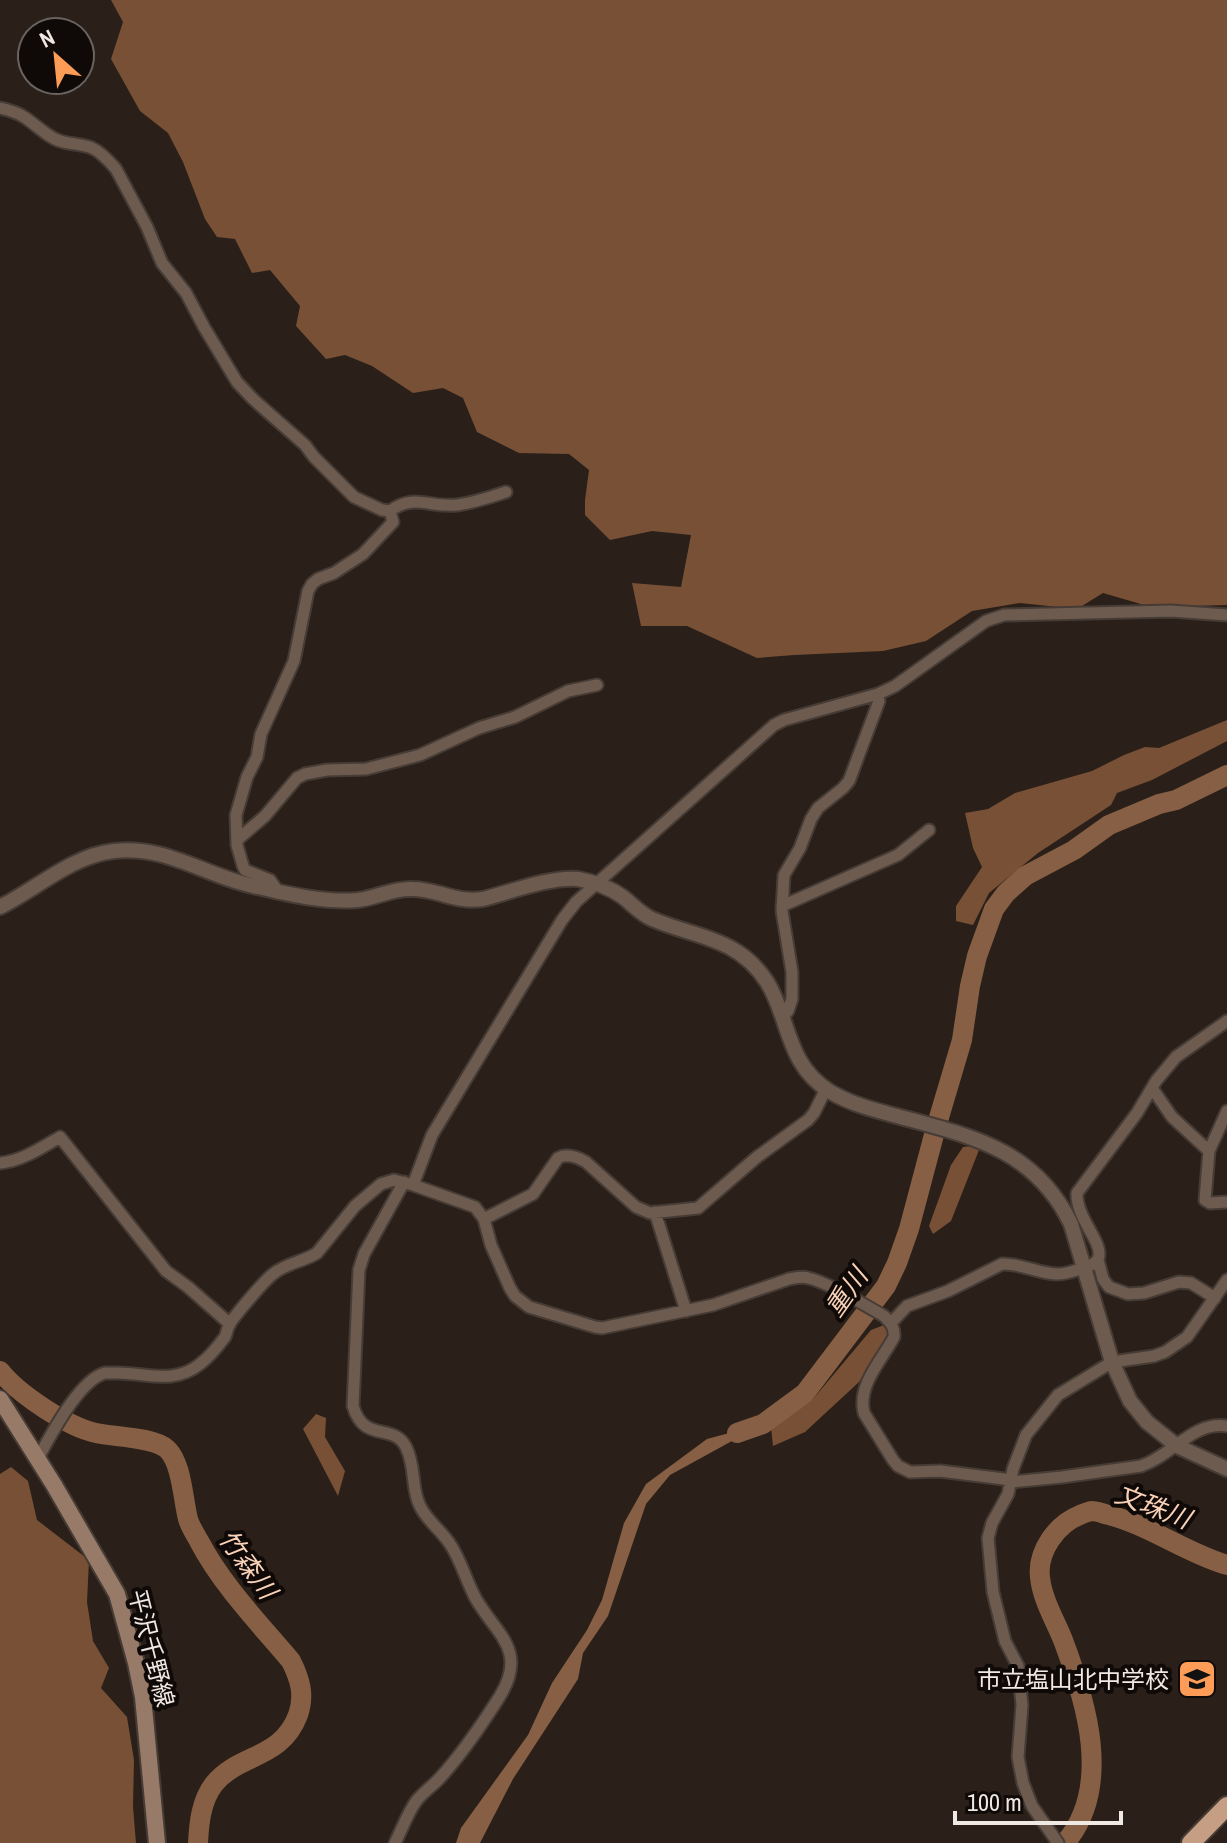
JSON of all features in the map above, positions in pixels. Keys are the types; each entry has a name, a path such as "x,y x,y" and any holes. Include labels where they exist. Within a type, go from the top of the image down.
{"highway":[{"path":"1191,1843 1227,1806"}],"main road":[{"name":"平沢千野線","path":"0,1399 117,1594 143,1697 157,1843"}],"street":[{"path":"0,108 23,116 40,130 67,144 96,149 111,163 147,227 162,263 186,293 237,382 305,445 354,497 390,511 400,504 421,501 440,506 461,505 506,492"},
{"path":"277,890 270,880 245,870 237,840 239,801 257,757 261,734 294,661 308,591 318,579 334,573 363,554 393,522 390,511"},
{"path":"395,1843 415,1802 438,1780 502,1694 511,1667 506,1641 477,1600 452,1546 418,1504 412,1463 405,1445 393,1435 366,1428 355,1415 359,1270 364,1254 408,1184 432,1135 562,920 576,902 774,725 895,686 986,621 1004,615 1171,611 1227,615"},
{"path":"237,840 265,816 297,778 305,774 366,769 420,755 479,728 515,717 568,691 597,685"},
{"path":"782,1017 792,999 792,972 782,906 784,875 818,808 843,788 853,773 879,701 878,694"},
{"path":"782,906 898,855 929,830"},
{"path":"0,907 66,867 95,855 137,850 176,858 224,877 277,890 347,901 412,888 471,901 557,879 576,879 606,886 642,914 725,944 740,954 765,979 775,996 796,1055 826,1089 867,1108 960,1133 1019,1161 1048,1187 1061,1204 1092,1264 1109,1287 1128,1294 1144,1293 1179,1282 1191,1283 1215,1298"},
{"path":"888,1320 907,1306 948,1291 1002,1264 1055,1274 1092,1264 1100,1256 1100,1249 1076,1201 1077,1193 1152,1088 1184,1049 1227,1021"},
{"path":"1152,1088 1172,1117 1209,1151"},
{"path":"484,1219 533,1194 558,1158 564,1155 586,1162 643,1211 690,1210 704,1204 736,1174 808,1120 826,1089"},
{"path":"1227,1111 1209,1151 1205,1200 1210,1203 1227,1202"},
{"path":"0,1163 23,1157 60,1137 166,1271 230,1324"},
{"path":"38,1458 76,1395 98,1377 106,1373 176,1377 200,1364 272,1274 317,1253 355,1206 381,1184 394,1180 475,1207 484,1219 491,1245 510,1288 529,1307 602,1328 713,1305 799,1277 829,1287 888,1320 895,1331 894,1337 872,1372 862,1405 893,1460 910,1472 940,1471 1011,1482 1141,1466 1152,1463 1196,1431 1207,1426 1227,1426"},
{"path":"655,1212 686,1311"},
{"path":"1092,1264 1112,1362 1130,1401 1147,1422 1177,1446 1227,1469"},
{"path":"1058,1843 1032,1806 1023,1783 1018,1757 1022,1705 1018,1666 1005,1641 993,1592 988,1538 992,1523 1008,1494 1013,1469 1026,1435 1056,1398 1112,1362 1154,1356 1187,1337 1227,1280"}],"shaded area":[{"path":"111,0 1227,0 1227,605 1151,607 1103,593 1077,609 1020,603 972,611 926,641 883,651 757,658 687,626 641,626 632,583 681,587 691,535 652,531 610,540 585,515 589,470 569,454 519,453 477,432 463,398 443,388 413,393 372,366 345,355 326,359 296,326 300,306 270,270 252,273 235,239 217,237 205,219 168,133 140,111 111,59 123,22"},
{"path":"1227,720 1227,741 1152,780 1117,793 1111,805 1038,853 989,893 973,925 956,921 956,906 982,867 973,848 965,813 988,809 1015,793 1092,771 1145,747 1159,748"},
{"path":"972,1146 979,1150 951,1221 933,1234 929,1226 951,1165 963,1147"},
{"path":"884,1325 889,1336 859,1382 805,1432 773,1446 771,1427 813,1399 871,1330"},
{"path":"316,1414 326,1418 325,1437 345,1471 338,1496 303,1429"},
{"path":"763,1424 670,1475 646,1504 608,1616 583,1653 578,1679 513,1779 480,1843 456,1843 461,1828 528,1735 552,1683 587,1630 602,1600 624,1523 646,1484 707,1439"},
{"path":"11,1467 28,1481 37,1520 89,1560 87,1602 93,1641 109,1668 101,1688 127,1717 134,1760 136,1843 0,1843 0,1474"}],"waterway":[{"name":"重川","path":"737,1433 763,1424 805,1393 886,1286 909,1229 962,1040 977,956 994,909 1025,876 1074,850 1109,825 1176,800 1227,775"},
{"name":"竹森川","path":"0,1371 31,1399 72,1424 96,1433 153,1442 167,1449 179,1472 189,1522 208,1557 294,1668 301,1701 291,1730 271,1748 235,1766 214,1784 203,1805 198,1843"},
{"name":"文珠川","path":"1065,1843 1080,1821 1088,1796 1092,1770 1091,1743 1080,1690 1041,1585 1040,1567 1045,1548 1064,1525 1094,1511 1139,1526 1227,1565"}],"place":[{"name":"市立塩山北中学校","path":"1197,1679"}]}
